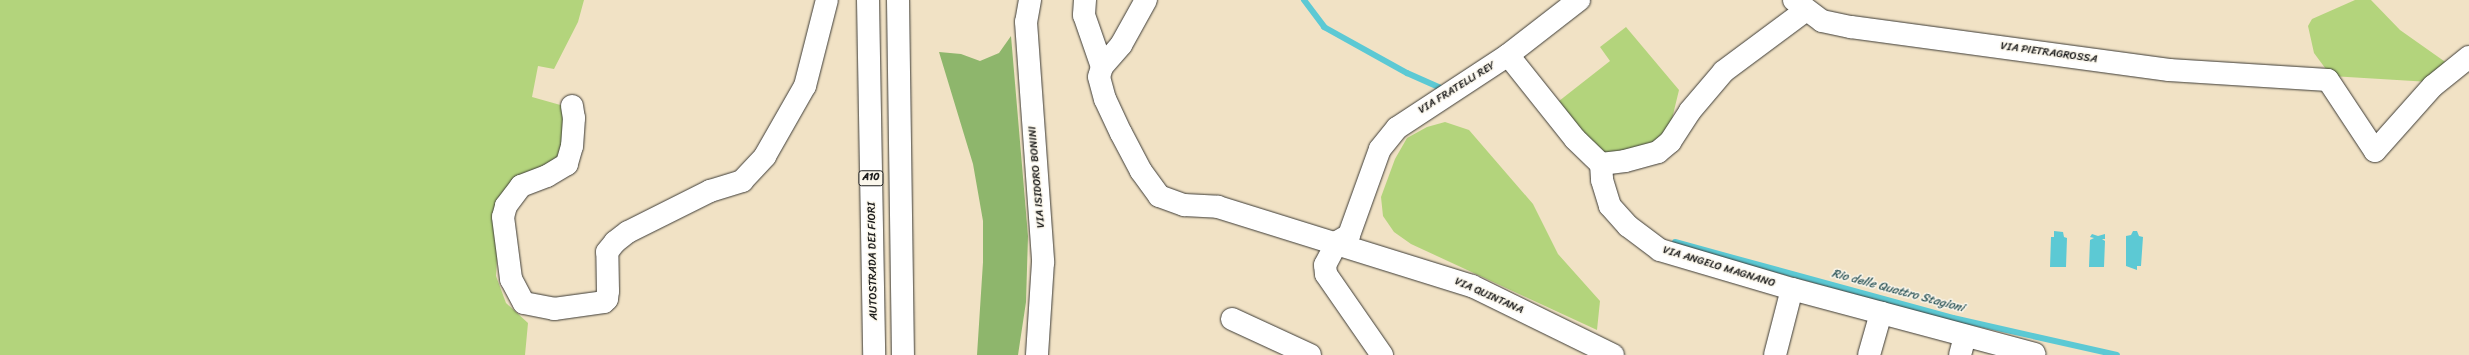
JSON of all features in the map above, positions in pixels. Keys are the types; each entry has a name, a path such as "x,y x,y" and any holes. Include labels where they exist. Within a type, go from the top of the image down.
{"main road":[{"path":"572,106 574,118 572,146 567,164 547,176 521,186 506,206 503,217 511,279 524,303 554,309 604,302 607,299 608,291 607,252 615,242 628,232 710,191 742,181 765,156 805,86 827,0"},
{"name":"AUTOSTRADA DEI FIORI","path":"868,0 874,355"},
{"name":"A10","path":"898,0 902,355"},
{"name":"VIA ISIDORO BONINI","path":"1030,0 1026,22 1044,262 1037,355"},
{"path":"1085,0 1084,15 1102,67"},
{"path":"1146,0 1122,45 1102,67 1099,77 1105,100 1141,171 1159,196 1184,205 1218,207 1337,242"},
{"name":"VIA FRATELLI REY","path":"1382,355 1326,274 1325,266 1328,256 1337,242 1349,235 1380,149 1397,128 1508,55 1579,0"},
{"name":"VIA PIETRAGROSSA","path":"1601,164 1625,161 1658,152 1670,142 1690,111 1724,71 1800,5 1822,21 1851,27 2169,70 2328,80 2375,151 2433,86 2463,62"},
{"path":"1508,55 1575,139 1601,164"},
{"name":"VIA ANGELO MAGNANO","path":"1601,164 1602,180 1610,206 1628,226 1660,250 1792,289 1881,313 1963,346 2034,354"},
{"name":"VIA QUINTANA","path":"1337,242 1472,286 1613,355"},
{"path":"1775,355 1792,289"},
{"path":"1869,355 1881,313"},
{"path":"1232,319 1310,355"}],"green space":[{"path":"0,0 584,0 578,22 554,69 538,66 532,97 564,106 565,131 559,155 550,164 527,177 498,242 496,276 506,303 528,323 525,355 0,355"},
{"path":"2355,0 2371,0 2400,30 2451,66 2430,82 2331,76 2314,53 2308,26 2312,19"},
{"path":"1626,27 1679,90 1672,119 1658,144 1608,153 1601,151 1592,143 1559,101 1610,61 1600,47"},
{"path":"1011,36 1028,236 1026,302 1018,355 977,355 983,262 983,221 973,164 939,52 961,54 980,61 999,53"},
{"path":"1445,122 1469,130 1533,204 1558,254 1600,301 1597,330 1411,244 1394,232 1383,216 1381,197 1395,159 1407,138 1427,127"}],"water":[{"path":"2054,231 2063,232 2064,237 2067,238 2066,267 2050,267 2051,237 2054,237"},
{"path":"2133,231 2137,231 2139,236 2143,237 2141,266 2137,266 2137,270 2126,266 2126,236 2131,235"},
{"path":"2092,234 2098,236 2105,234 2105,239 2102,239 2105,241 2104,267 2089,267 2090,240 2094,238 2090,237"}],"waterway":[{"name":"Rio delle Quattro Stagioni","path":"1304,0 1324,27 1407,73 1441,88"},
{"name":"Rio delle Quattro Stagioni","path":"1675,242 1953,318 2117,355"}]}
